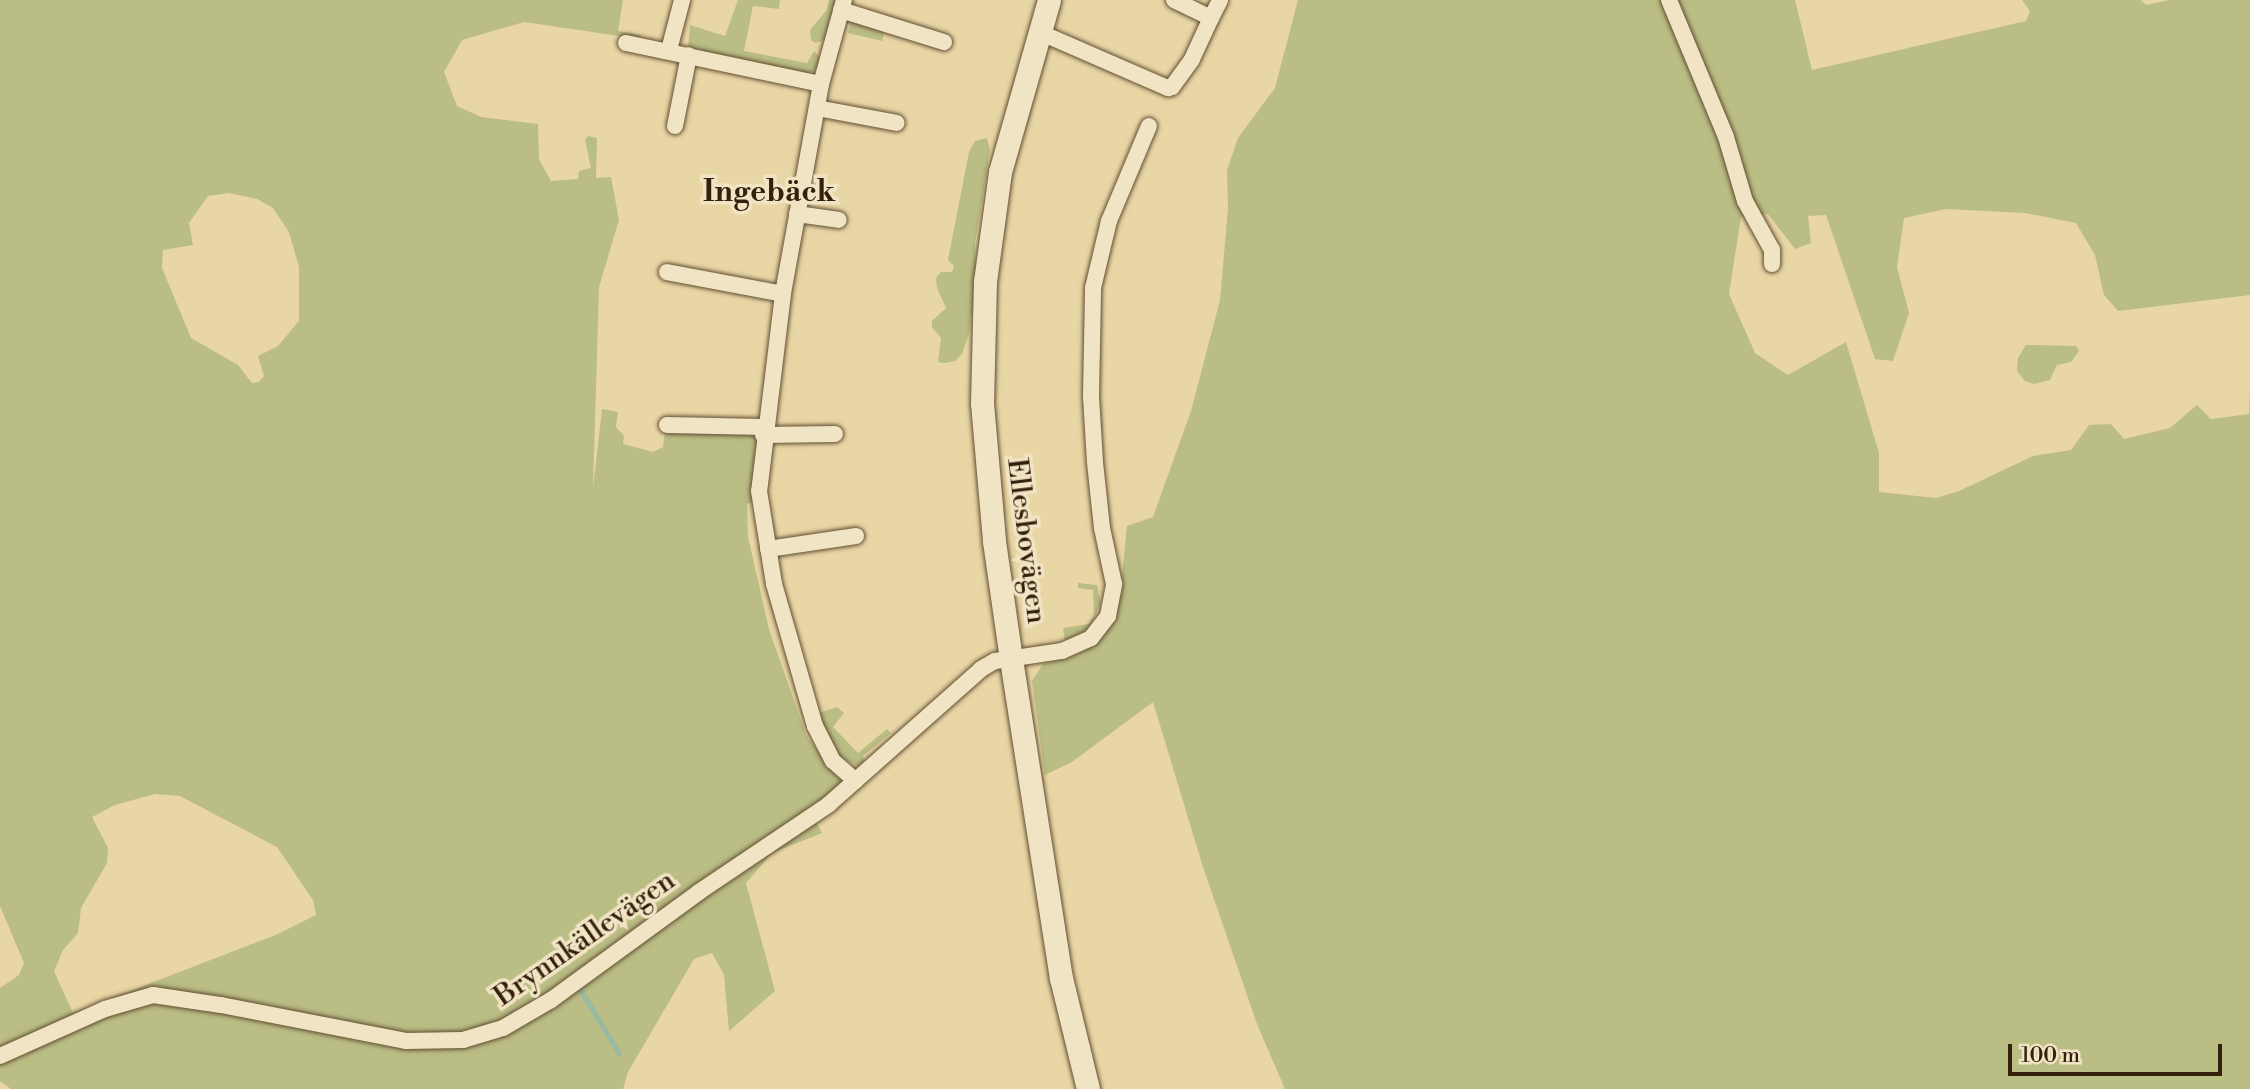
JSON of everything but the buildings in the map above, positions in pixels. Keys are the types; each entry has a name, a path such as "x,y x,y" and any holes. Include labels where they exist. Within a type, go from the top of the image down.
{"main road":[{"name":"Ellesbovägen","path":"1049,0 1000,172 985,281 984,455 1011,659 1061,978 1088,1089"}],"street":[{"path":"668,50 682,0"},
{"path":"1174,0 1211,18"},
{"path":"1039,32 1168,89 1192,59 1220,0"},
{"path":"1669,0 1726,137 1745,201 1769,243 1772,264"},
{"path":"856,781 833,761 819,737 783,624 759,491 764,431 783,294 821,84 843,5 944,42"},
{"path":"626,43 821,84"},
{"path":"675,126 689,55"},
{"path":"817,108 897,123"},
{"name":"Brynnkällevägen","path":"0,1056 105,1009 153,995 178,997 406,1041 440,1042 484,1035 521,1019 551,1000 699,892 828,806 981,669 995,661 1078,647 1100,630 1113,602 1114,584 1102,528 1095,462 1091,389 1093,288 1109,221 1149,126"},
{"path":"797,214 839,220"},
{"path":"667,272 783,294"},
{"path":"667,425 835,434"},
{"path":"768,549 856,536"}],"green space":[{"path":"0,0 623,0 618,31 641,35 640,39 524,22 462,40 444,72 457,106 481,117 538,124 539,159 551,181 578,179 579,171 591,168 585,140 588,136 597,138 596,178 611,177 619,220 599,287 593,489 602,409 618,412 616,427 624,436 623,444 653,452 663,447 665,432 754,431 757,437 756,502 747,504 748,537 769,629 806,735 842,783 810,810 822,833 772,853 746,883 775,991 729,1031 724,975 712,953 694,959 628,1072 623,1089 11,1089 0,1081 0,988 19,975 24,963 0,906","holes":["229,193 257,199 273,208 289,232 299,267 299,321 278,346 258,356 264,376 259,382 252,383 238,365 191,338 162,268 163,250 193,245 189,223 208,196","155,794 180,796 277,847 313,900 316,915 278,934 73,1013 54,971 63,950 78,933 81,908 107,863 108,848 92,817 115,805"]},
{"path":"738,0 780,0 779,9 753,6 744,51 807,63 814,51 821,59 818,68 808,74 688,49 690,25 725,36"},
{"path":"829,0 838,0 827,39 815,43 811,40 810,30 826,11"},
{"path":"1298,0 1795,0 1812,70 2026,21 2030,11 2022,0 2141,0 2146,5 2169,0 2250,0 2250,295 2118,311 2104,295 2095,255 2076,223 2025,213 1946,209 1904,218 1897,267 1909,313 1893,361 1875,359 1826,215 1808,216 1811,243 1795,249 1768,214 1741,217 1729,294 1755,353 1788,375 1846,342 1879,453 1879,492 1936,498 1959,491 2033,456 2071,450 2089,425 2111,424 2124,439 2170,428 2197,405 2211,419 2249,414 2250,388 2250,1089 1285,1089 1257,1024 1203,867 1153,702 1072,762 1045,775 1032,681 1043,664 1079,654 1110,626 1120,595 1127,526 1153,517 1191,411 1220,300 1228,209 1227,170 1238,138 1275,88"},
{"path":"852,19 885,29 882,41 848,33"},
{"path":"987,138 990,150 975,243 976,282 969,334 962,354 955,361 938,362 941,338 932,327 932,321 946,308 937,288 936,278 941,272 952,272 954,266 948,260 969,152 975,141"},
{"path":"2026,345 2076,346 2079,351 2071,362 2057,365 2050,380 2034,384 2025,381 2017,371 2018,358"},
{"path":"1078,583 1097,585 1101,603 1092,622 1096,624 1088,633 1065,642 1063,628 1089,624 1094,615 1093,590 1078,588"},
{"path":"837,707 844,713 833,727 858,753 887,729 891,733 863,756 864,761 858,766 837,756 816,714"}],"waterway":[{"path":"579,987 619,1053"}],"district":[{"name":"Ingebäck","path":"769,192"}]}
